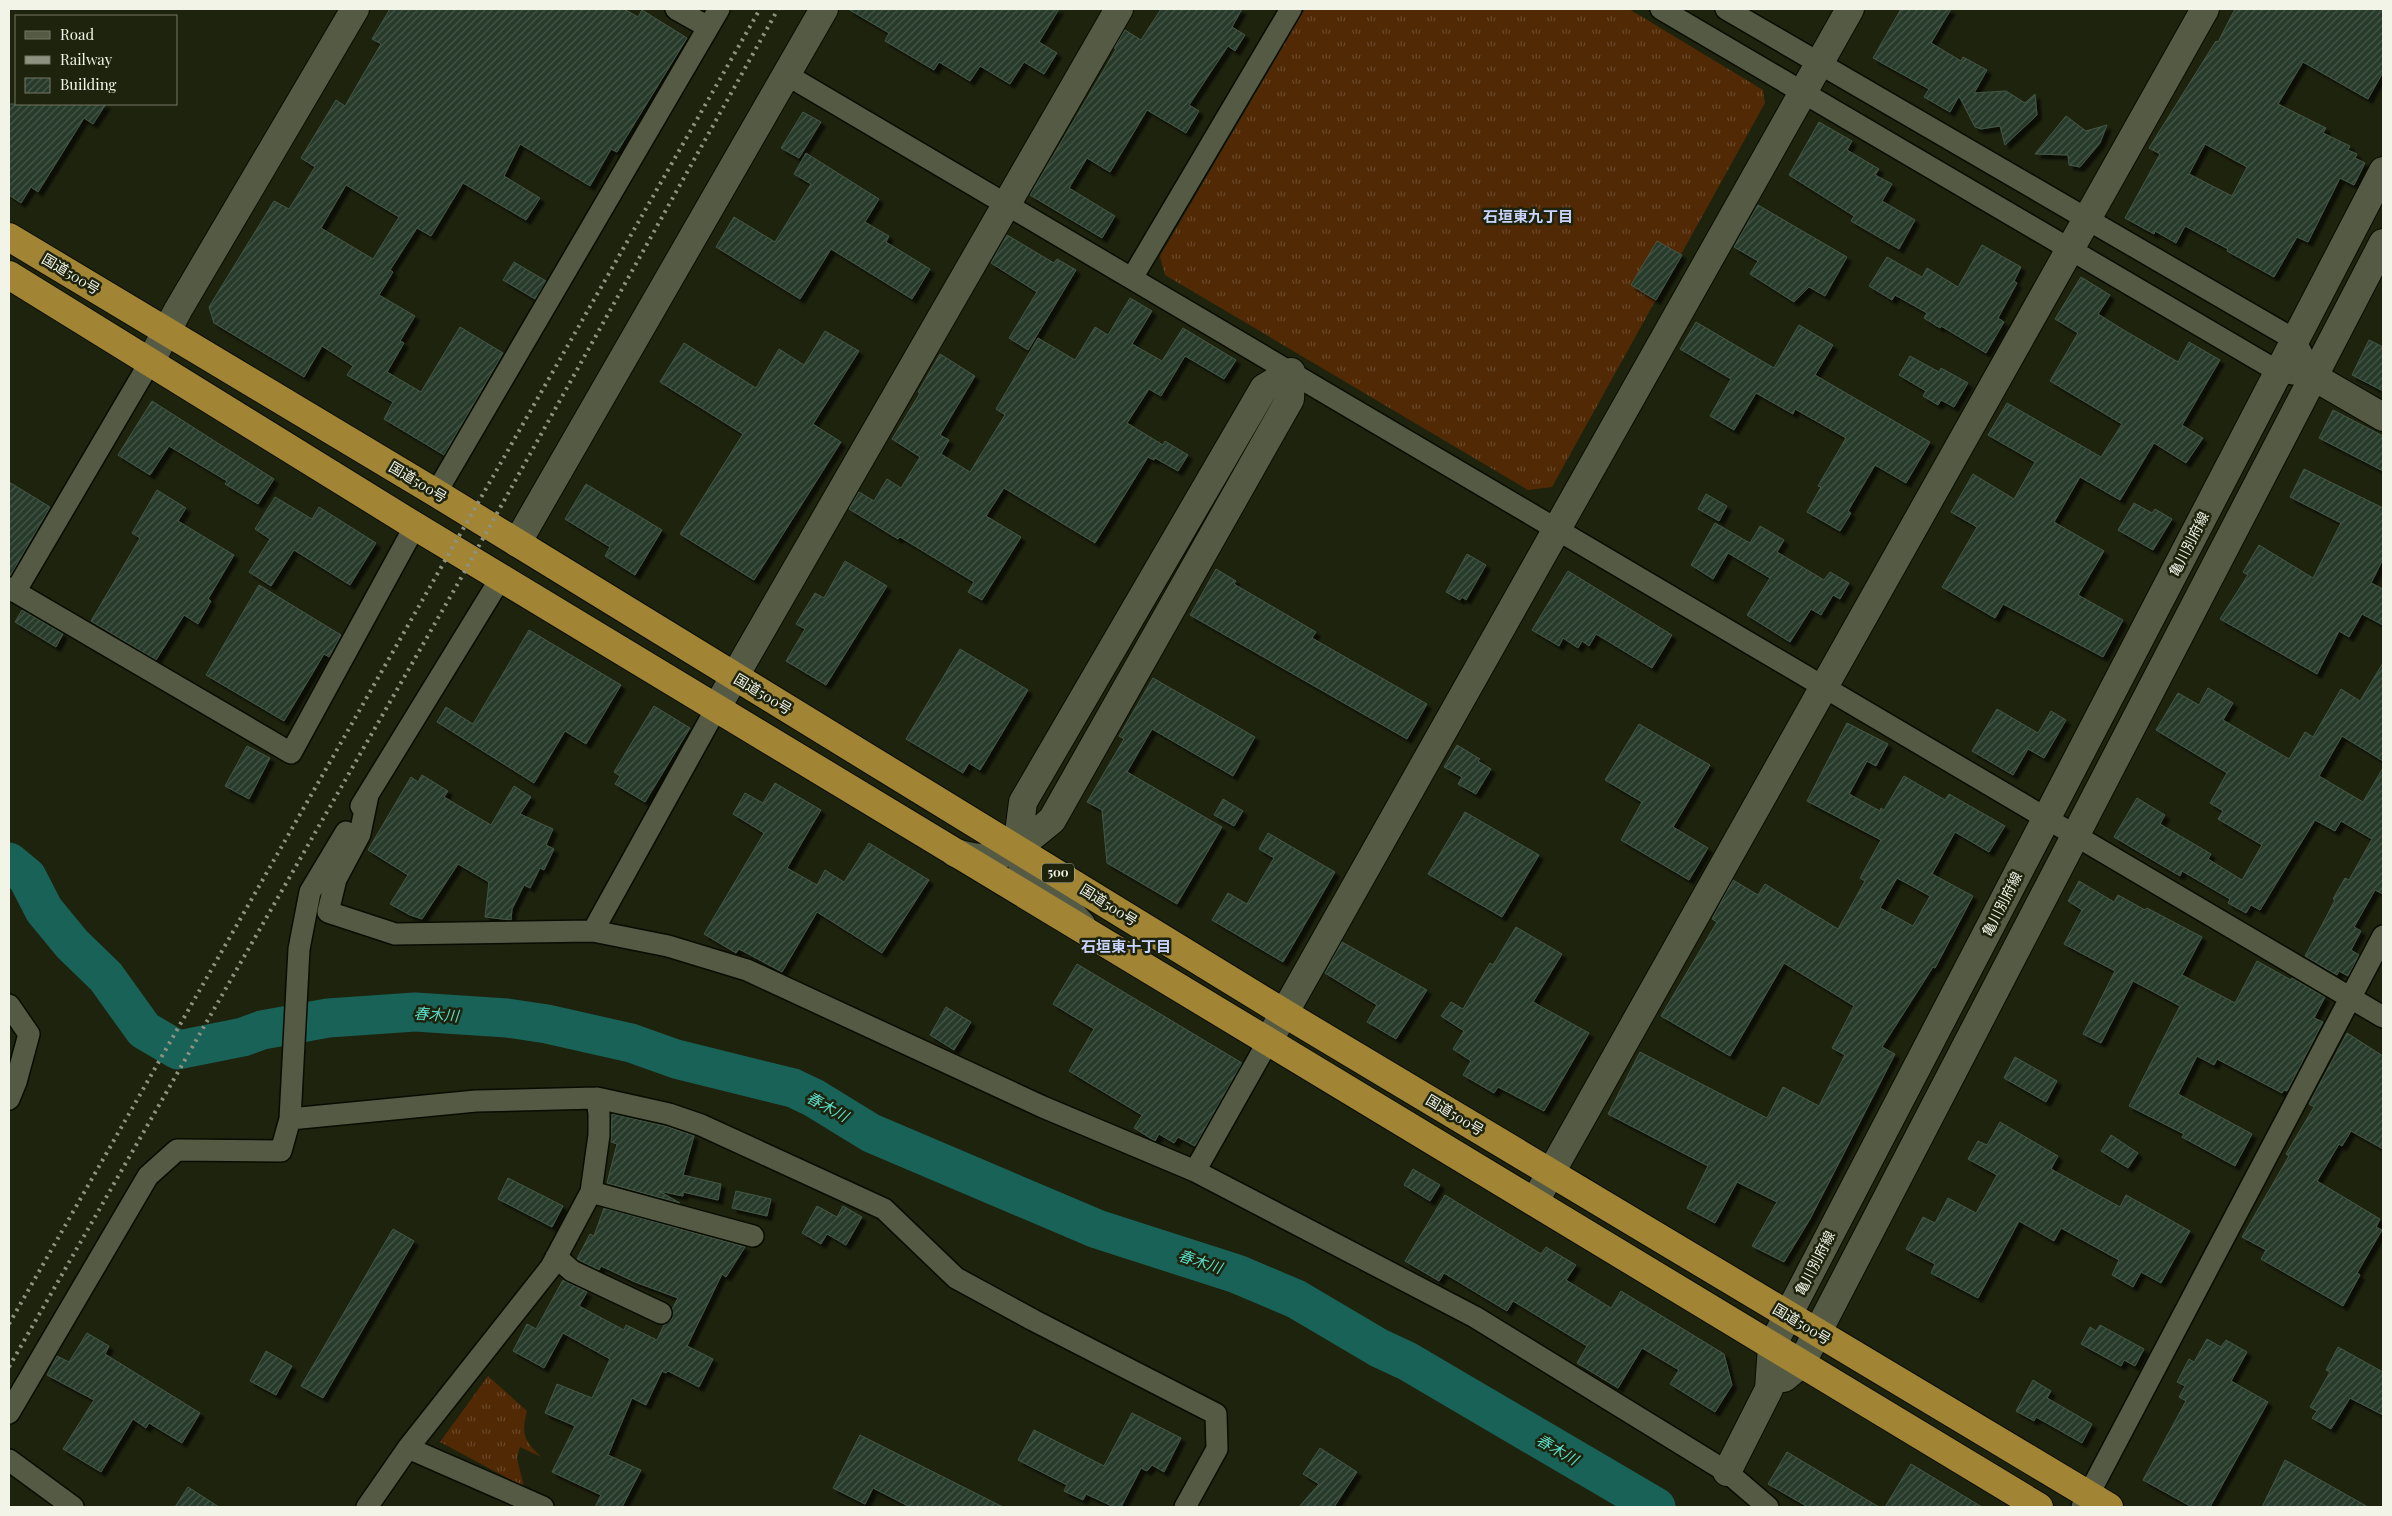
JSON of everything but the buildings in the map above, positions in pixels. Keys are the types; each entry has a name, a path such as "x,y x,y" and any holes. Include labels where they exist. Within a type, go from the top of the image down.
{"highway":[{"name":"国道500号","path":"9,237 436,493 1284,1013 1818,1333 2093,1503"},
{"name":"500","path":"9,275 415,526 502,576 955,853 1269,1040 2039,1507"}],"street":[{"path":"355,9 150,362 12,590 291,753 415,526"},
{"path":"676,9 708,27"},
{"path":"436,493 719,9"},
{"path":"517,543 824,9"},
{"path":"593,931 734,676 1119,9"},
{"path":"1132,278 1291,9"},
{"path":"1662,9 2279,372 2314,377 2383,417"},
{"path":"1726,9 2295,340 2314,377"},
{"path":"1195,1171 1850,9"},
{"path":"1535,1201 2206,9"},
{"path":"787,74 2383,1017"},
{"name":"亀川別府線","path":"1769,1389 1772,1346 2383,171"},
{"path":"1727,1472 1769,1389 1801,1364 1818,1333 2383,243"},
{"path":"1087,931 1049,890 1024,869 1017,848 1023,802 1264,388 1291,372"},
{"path":"9,1414 148,1176 177,1150 281,1151 290,1114 300,949 310,892 502,576"},
{"path":"368,794 360,834 336,879 328,912 395,934 593,931 668,946 747,970 1043,1106 1195,1171 1475,1317 1727,1472 1768,1507"},
{"path":"955,853 982,858 1000,855 1017,848"},
{"path":"2093,1503 2383,936"},
{"path":"9,1005 29,1034 16,1082 9,1099"},
{"path":"290,1114 476,1101 597,1098 669,1114 701,1125 884,1209 956,1278 1033,1320 1216,1414 1217,1449 1185,1507"},
{"path":"367,1507 408,1448 551,1267 590,1192 599,1135 597,1098"},
{"path":"590,1192 753,1236"},
{"path":"556,1257 572,1271 661,1313"},
{"path":"408,1448 542,1507"},
{"path":"9,1460 72,1507"}],"green space":[{"path":"1305,9 1629,9 1763,90 1765,103 1552,487 1528,490 1165,275 1160,256"},
{"path":"488,1376 527,1411 524,1426 525,1436 541,1457 520,1447 517,1458 524,1487 440,1442"}],"waterway":[{"name":"春木川","path":"9,862 27,877 44,910 72,944 106,977 144,1030 178,1050 243,1037 262,1030 328,1018 415,1012 507,1018 547,1024 631,1043 676,1059 793,1088 814,1098 871,1133 1097,1229 1237,1274 1296,1299 1379,1348 1407,1361 1656,1507"}],"railway":[{"path":"9,1324 760,9"},
{"path":"9,1367 461,578 778,9"}],"district":[{"name":"石垣東九丁目","path":"1528,217"},
{"name":"石垣東十丁目","path":"1126,947"}]}
